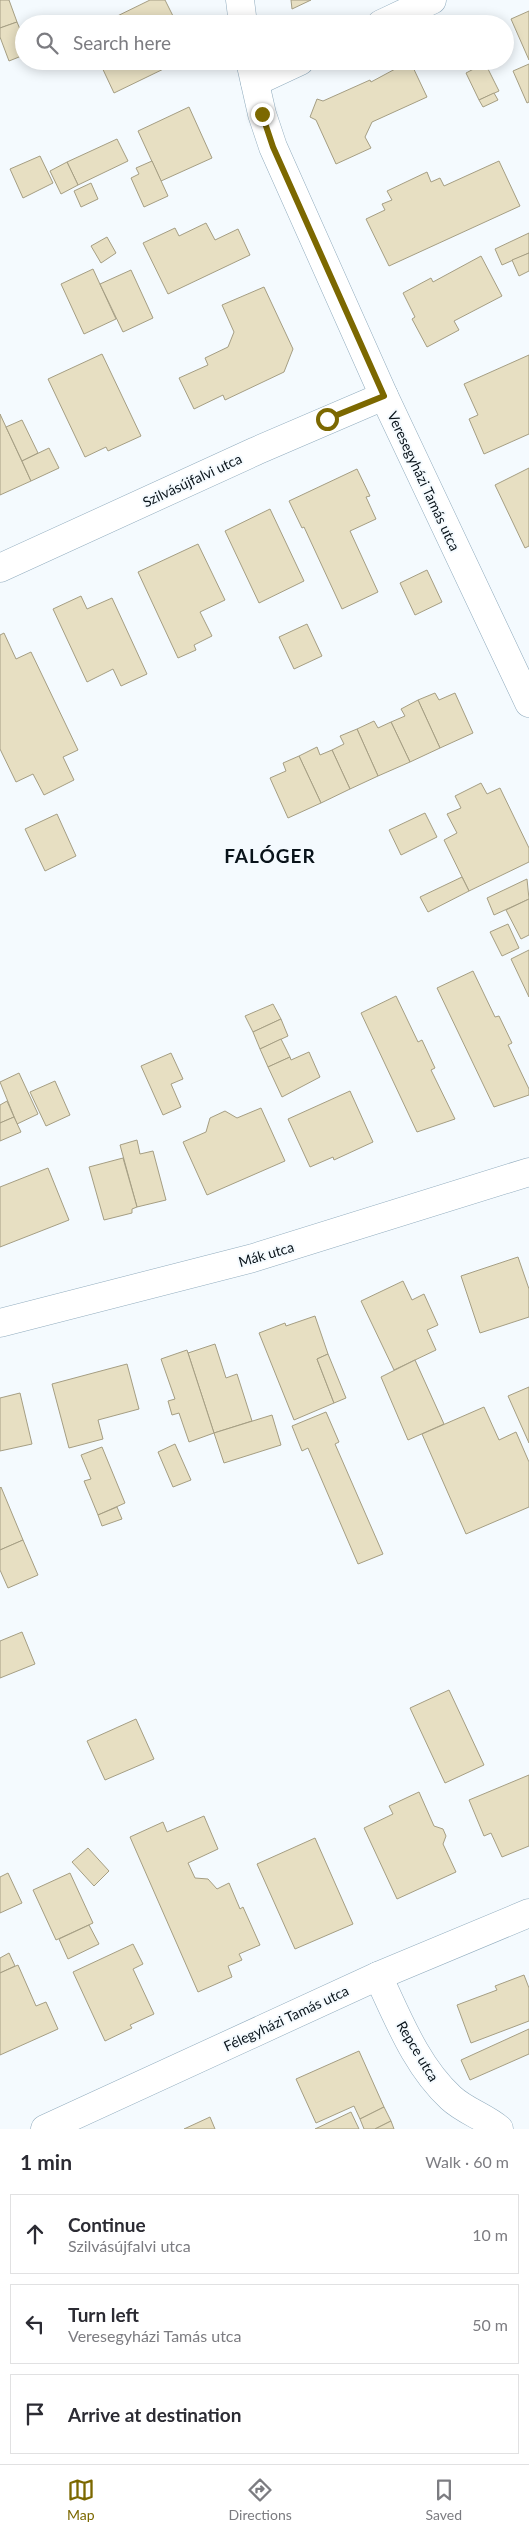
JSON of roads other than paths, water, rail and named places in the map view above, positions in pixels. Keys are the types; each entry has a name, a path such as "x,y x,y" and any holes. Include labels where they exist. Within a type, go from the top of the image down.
{"street":[{"path":"240,0 242,15"},
{"path":"400,15 432,0"},
{"name":"Veresegyházi Tamás utca","path":"252,72 273,147 384,396 529,703"},
{"name":"Szilvásújfalvi utca","path":"0,568 256,451 384,396"},
{"name":"Mák utca","path":"0,1323 253,1258 529,1172"},
{"name":"Félegyházi Tamás utca","path":"45,2129 378,1976 529,1913"},
{"name":"Repce utca","path":"378,1976 411,2044 430,2075 452,2099 499,2129"}],"district":[{"name":"FALÓGER","path":"270,855"}]}
